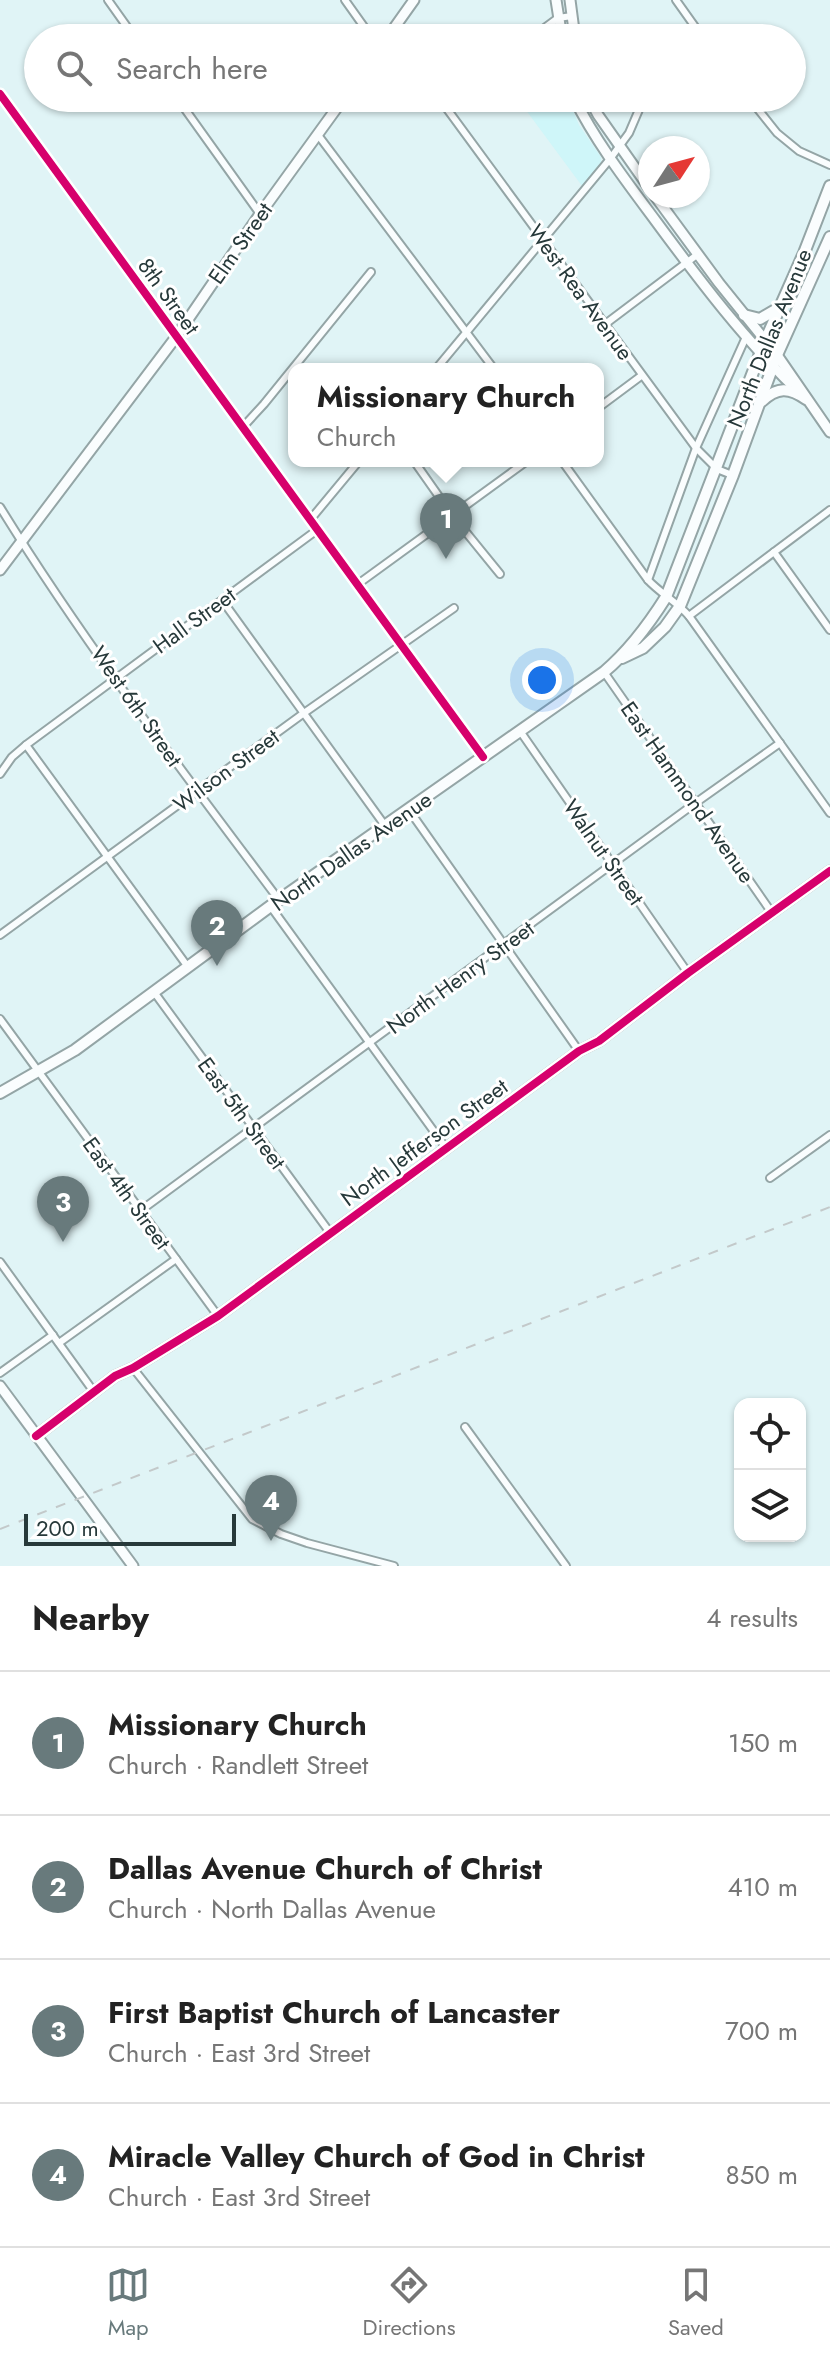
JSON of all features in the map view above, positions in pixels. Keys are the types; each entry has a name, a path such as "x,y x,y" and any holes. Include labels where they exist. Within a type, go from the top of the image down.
{"main road":[{"name":"North Dallas Avenue","path":"0,1093 75,1050 620,658 651,621 666,597 765,341 830,186"},
{"path":"809,240 828,242"},
{"name":"North Dallas Avenue","path":"620,658 643,648 665,627 680,606 777,355 828,242"},
{"path":"744,315 760,319 779,308"},
{"path":"760,402 775,390 785,389 806,399"}],"street":[{"path":"108,0 125,24"},
{"path":"345,0 362,24"},
{"path":"399,24 414,0"},
{"path":"556,0 559,24"},
{"path":"570,0 573,24"},
{"path":"676,0 692,24"},
{"path":"550,24 558,18 572,16"},
{"name":"8th Street","path":"0,94 317,530"},
{"path":"187,112 260,214"},
{"name":"Elm Street","path":"0,570 176,337 334,112"},
{"name":"West Rea Avenue","path":"449,112 696,448 717,469 733,475"},
{"path":"581,112 610,159 687,263 760,355 806,399"},
{"path":"596,112 638,173"},
{"path":"441,363 610,159 629,133 638,112"},
{"path":"760,112 777,133 799,151 830,165"},
{"path":"318,135 490,363"},
{"path":"664,208 777,355 830,432"},
{"path":"604,325 698,254"},
{"path":"297,363 371,272"},
{"name":"North Dallas Avenue","path":"648,580 696,448 746,337"},
{"path":"242,428 288,374"},
{"path":"604,404 641,376"},
{"path":"310,520 354,467"},
{"path":"418,467 500,574"},
{"path":"358,584 519,467"},
{"path":"566,467 648,580 689,616 830,813"},
{"name":"West 6th Street","path":"0,507 370,1044 446,1148"},
{"path":"689,616 830,510"},
{"path":"317,530 483,757"},
{"name":"Hall Street","path":"0,774 12,757 26,745 317,530"},
{"path":"774,552 830,630"},
{"path":"222,600 386,827"},
{"name":"Wilson Street","path":"0,935 304,713 454,608"},
{"name":"East Hammond Avenue","path":"604,672 772,913"},
{"name":"Walnut Street","path":"520,731 688,973"},
{"name":"North Henry Street","path":"140,1211 780,743"},
{"path":"26,745 188,967"},
{"path":"409,810 579,1051"},
{"name":"North Jefferson Street","path":"36,1436 115,1376 218,1316 830,871"},
{"name":"East 5th Street","path":"154,992 331,1234"},
{"name":"East 4th Street","path":"0,1019 218,1316"},
{"path":"770,1178 830,1135"},
{"path":"59,1343 176,1259"},
{"path":"0,1262 94,1392"},
{"path":"0,1282 9,1275"},
{"path":"0,1373 53,1335"},
{"path":"133,1368 252,1519 307,1543 394,1566"},
{"path":"0,1386 133,1566"},
{"path":"465,1427 566,1566"}],"shaded area":[{"path":"527,112 574,112 601,157 601,163 582,186"}],"railway":[{"path":"0,1529 830,1207"}],"cycle path":[{"path":"0,94 483,757"},
{"path":"36,1436 115,1376 218,1316 830,871"}],"place":[{"name":"Missionary Church","path":"446,559"},
{"name":"Dallas Avenue Church of Christ","path":"217,966"},
{"name":"First Baptist Church of Lancaster","path":"63,1242"},
{"name":"Miracle Valley Church of God in Christ","path":"271,1541"}]}
